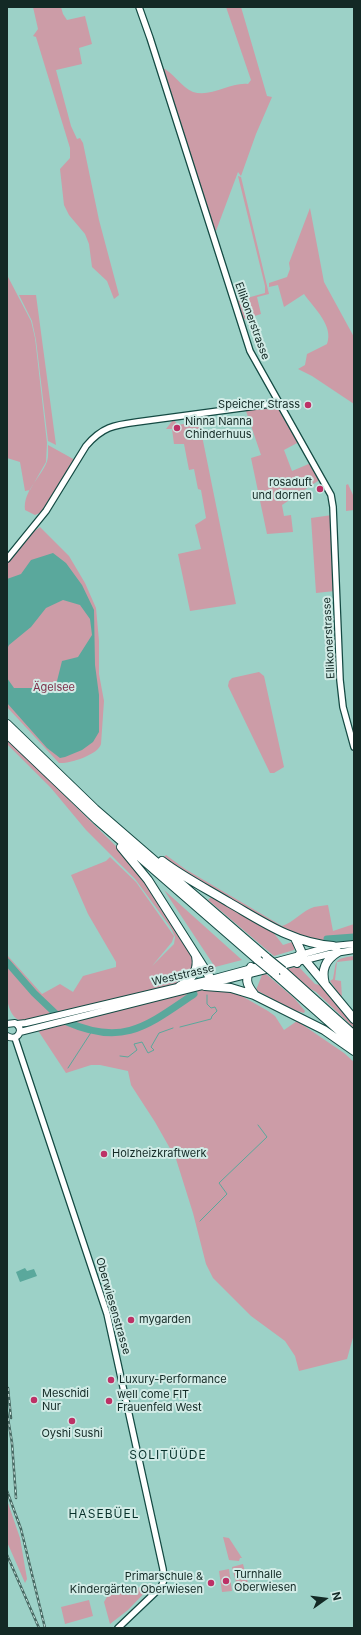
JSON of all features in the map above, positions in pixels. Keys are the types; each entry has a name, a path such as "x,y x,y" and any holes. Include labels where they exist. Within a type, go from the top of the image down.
{"highway":[{"path":"7,724 62,778 125,835 267,958 279,973 354,1044"},
{"path":"7,734 97,820 258,960 279,973 354,1035"},
{"path":"97,820 148,880 214,981"},
{"path":"125,835 178,873 263,922 295,938 315,945 335,949 325,966 323,974 325,985"},
{"path":"295,938 300,946 300,959 354,1019"},
{"path":"180,986 190,980 195,972 197,961 192,948"},
{"path":"251,967 246,975 247,985 254,994"},
{"path":"205,986 235,988 254,994 324,1030 354,1051"}],"main road":[{"name":"Weststrasse","path":"20,1032 60,1017 180,986 246,975 354,944"},
{"name":"Weststrasse","path":"335,949 354,950"},
{"name":"Weststrasse","path":"7,1024 12,1022 17,1024 26,1024 205,986 251,967 300,959"},
{"path":"7,1036 15,1038 18,1036 20,1027 17,1024"}],"street":[{"name":"Ellikonerstrasse","path":"139,7 250,351 278,403 329,490 332,501 340,680 343,707 354,747"},
{"path":"7,559 40,520 86,446 102,431 115,425 278,403"},
{"name":"Oberwiesenstrasse","path":"15,1038 112,1331 163,1569 164,1580 161,1587 118,1628"}],"green space":[{"path":"33,7 61,7 67,20 85,16 92,44 79,48 82,64 56,70 71,126 77,139 80,138 83,143 99,220 119,295 114,299 107,281 92,267 89,244 85,234 69,215 64,205 60,169 70,158 70,148 36,37 33,36 38,29"},
{"path":"226,7 241,7 267,96 272,97 256,134 241,176 238,172 216,231 212,234 161,67 193,92 214,92 234,85 248,84 251,80"},
{"path":"238,176 241,177 269,294 257,297 261,314 242,320 236,301 265,293 265,286"},
{"path":"310,208 324,282 354,337 354,404 312,376 298,369 305,365 307,354 327,344 328,331 318,311 304,294 284,307 278,285 269,287 269,283 287,277 290,269 289,263"},
{"path":"7,275 31,321 35,338 47,443 46,462 30,490 25,491 20,462 7,458"},
{"path":"19,295 36,295 56,445 48,441 36,340 32,321"},
{"path":"273,407 281,410 299,442 284,450 292,471 311,463 321,479 282,505 284,516 291,515 293,532 267,534 251,458 261,455 246,411"},
{"path":"173,420 178,425 199,421 236,604 190,611 178,554 201,549 195,525 206,518 201,490 198,489 194,469 189,470 184,444 174,444 172,429 166,429"},
{"path":"48,445 75,460 42,512 35,515 25,510 26,497 47,462"},
{"path":"348,484 353,495 354,494 354,510 346,511 346,485"},
{"path":"332,515 335,591 316,593 311,518"},
{"name":"Ägelsee","path":"40,527 69,556 85,583 96,608 99,641 99,674 104,701 101,744 95,752 83,758 64,763 59,763 7,707 7,561 29,535"},
{"path":"259,672 264,676 284,767 274,773 270,773 228,686 229,681 232,678"},
{"path":"7,739 124,854 141,875 193,955 192,975 180,983 26,1021 18,1020 12,1014 7,999 6,989 7,955 42,994 60,984 73,992 83,976 116,967 116,962 88,914 71,875 106,861 110,857 136,882 174,936 172,942 152,966 174,944 175,937 171,928 135,879 86,830 51,788 7,744"},
{"path":"166,855 185,869 282,926 310,909 328,905 333,931 354,924 354,940 327,942 284,932 162,859"},
{"path":"164,890 242,960 215,967"},
{"path":"212,896 273,932 283,945 292,942 295,944 294,950 274,956 208,900"},
{"path":"354,956 354,960 337,962 339,960"},
{"path":"337,962 335,980 341,981 342,998 330,981 333,979"},
{"path":"298,966 315,984 320,985 354,1024 354,1028 316,992 309,988 287,969"},
{"path":"266,974 294,998 305,1011 304,1013 293,1010 256,990 262,975"},
{"path":"202,990 220,990 240,995 275,1016 284,1030 297,1021 344,1053 354,1062 354,1334 347,1359 299,1371 295,1356 285,1341 251,1316 213,1278 206,1264 193,1213 176,1159 155,1122 131,1085 128,1071 100,1065 91,1065 66,1073 37,1029"},
{"path":"7,1500 20,1538 27,1579 25,1583 7,1542"},
{"path":"223,1537 229,1538 242,1558 240,1558 239,1561 229,1560"},
{"path":"243,1564 249,1587 238,1590 232,1567"},
{"name":"Turnhalle Oberwiesen","path":"229,1569 232,1591 222,1592 219,1571"},
{"path":"153,1584 128,1610 110,1624 104,1602 108,1595"},
{"path":"89,1600 93,1616 65,1624 61,1607"}],"shaded area":[{"name":"Ägelsee","path":"53,553 66,563 82,585 94,610 95,665 99,695 99,732 93,742 82,750 60,758 47,748 7,703 7,678 14,688 34,688 40,692 46,691 57,681 62,661 78,657 92,635 90,619 80,605 63,600 46,608 31,627 9,645 7,649 7,579 21,574 31,560"},
{"path":"25,1268 27,1271 34,1269 37,1276 20,1282 16,1272"}],"waterway":[{"path":"327,939 354,937"},
{"path":"7,962 34,993 55,1013"},
{"path":"67,1022 104,1033 135,1029 163,1015 194,994"},
{"path":"180,1027 211,1019 217,1011 215,1007 211,1008 207,1004 207,995"},
{"path":"120,1056 128,1057 137,1050 134,1044 142,1042 148,1053 154,1050 151,1047 159,1033 173,1028"},
{"path":"68,1068 92,1031"},
{"path":"200,1221 227,1194 219,1183 267,1137 258,1125"}],"railway":[{"path":"8,1388 11,1418"},
{"path":"7,1412 12,1443 16,1498"},
{"path":"7,1491 21,1529 45,1628"},
{"path":"7,1555 39,1628"}],"place":[{"name":"Speicher Strass","path":"308,405"},
{"name":"Ninna Nanna Chinderhuus","path":"177,428"},
{"name":"rosaduft und dornen","path":"320,489"},
{"name":"Holzheizkraftwerk","path":"104,1154"},
{"name":"mygarden","path":"131,1320"},
{"name":"Luxury-Performance","path":"111,1380"},
{"name":"Meschidi Nur","path":"34,1400"},
{"name":"well come FIT Frauenfeld West","path":"109,1401"},
{"name":"Oyshi Sushi","path":"72,1421"},
{"name":"Turnhalle Oberwiesen","path":"226,1581"},
{"name":"Primarschule & Kindergärten Oberwiesen","path":"211,1583"}],"district":[{"name":"SOLITÜÜDE","path":"168,1455"},
{"name":"HASEBÜEL","path":"104,1514"}]}
